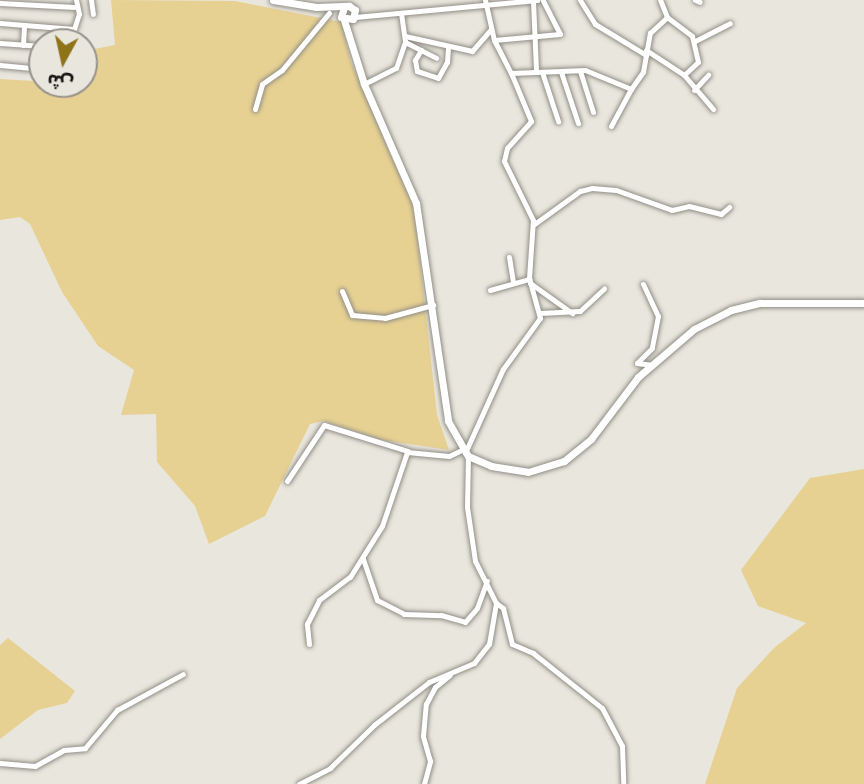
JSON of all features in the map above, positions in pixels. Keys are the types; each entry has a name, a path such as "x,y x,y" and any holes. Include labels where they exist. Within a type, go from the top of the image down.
{"street":[{"path":"74,28 79,14 75,7 76,0"},
{"path":"91,0 93,14"},
{"path":"273,0 316,7 351,8 368,13 484,8 535,0 534,36 539,72 558,121"},
{"path":"465,453 503,369 520,351 540,313 529,281 533,225 504,161 507,148 531,121 494,40 484,8 485,0"},
{"path":"494,40 561,32 543,0"},
{"path":"580,0 595,24 684,75 694,90 713,109"},
{"path":"660,0 667,16 695,41 698,62 684,75"},
{"path":"0,3 24,2 75,7"},
{"path":"316,7 343,18"},
{"path":"343,18 351,8"},
{"path":"343,18 351,8"},
{"path":"349,35 351,8"},
{"path":"255,109 262,84 282,70 329,13"},
{"path":"365,84 396,68 405,39 401,13"},
{"path":"611,126 631,89 640,80 650,33 667,16"},
{"path":"343,18 365,84 416,203 448,421 465,453 472,545 496,603 495,628 486,650 439,682 428,699 422,729 430,761 424,784"},
{"path":"0,23 62,28"},
{"path":"695,41 730,23"},
{"path":"23,45 24,25"},
{"path":"405,39 475,50 491,29"},
{"path":"405,39 436,58"},
{"path":"0,43 28,45"},
{"path":"421,50 416,71 438,78 447,62 448,46"},
{"path":"0,65 28,68"},
{"path":"580,71 593,112"},
{"path":"511,73 593,71 631,89"},
{"path":"561,72 579,123"},
{"path":"694,90 708,75"},
{"path":"533,225 580,191 592,188 616,190 672,210 688,206 722,214 729,207"},
{"path":"509,257 513,281"},
{"path":"490,290 513,281 529,281 572,313"},
{"path":"643,284 658,316 652,348 636,363 653,365"},
{"path":"540,313 572,313 604,289"},
{"path":"342,291 352,315 385,318 433,305"},
{"path":"287,481 324,425 408,451 449,456 465,453 491,466 528,472 564,461 591,439 631,385 707,320 739,307 776,302 864,303"},
{"path":"309,644 307,624 319,600 344,583 363,559 386,518 408,451"},
{"path":"363,559 377,600 404,614 441,615 465,622 477,608 487,581"},
{"path":"496,603 503,608 512,644 533,653 602,708 622,746 623,784"},
{"path":"299,784 330,768 368,730 429,682 462,668"},
{"path":"0,763 35,766 64,750 85,748 117,710 183,674"}],"shaded area":[{"path":"111,0 235,1 341,22 351,62 414,208 437,415 449,450 382,440 324,421 310,424 265,516 209,544 195,506 157,462 156,414 121,415 134,370 98,346 62,292 30,224 20,217 0,220 0,79 28,81 28,98 98,98 98,48 115,45"},
{"path":"864,469 864,784 705,784 737,688 774,648 806,623 758,606 741,570 810,478"},
{"path":"8,638 75,691 67,703 38,710 0,739 0,645"}]}
